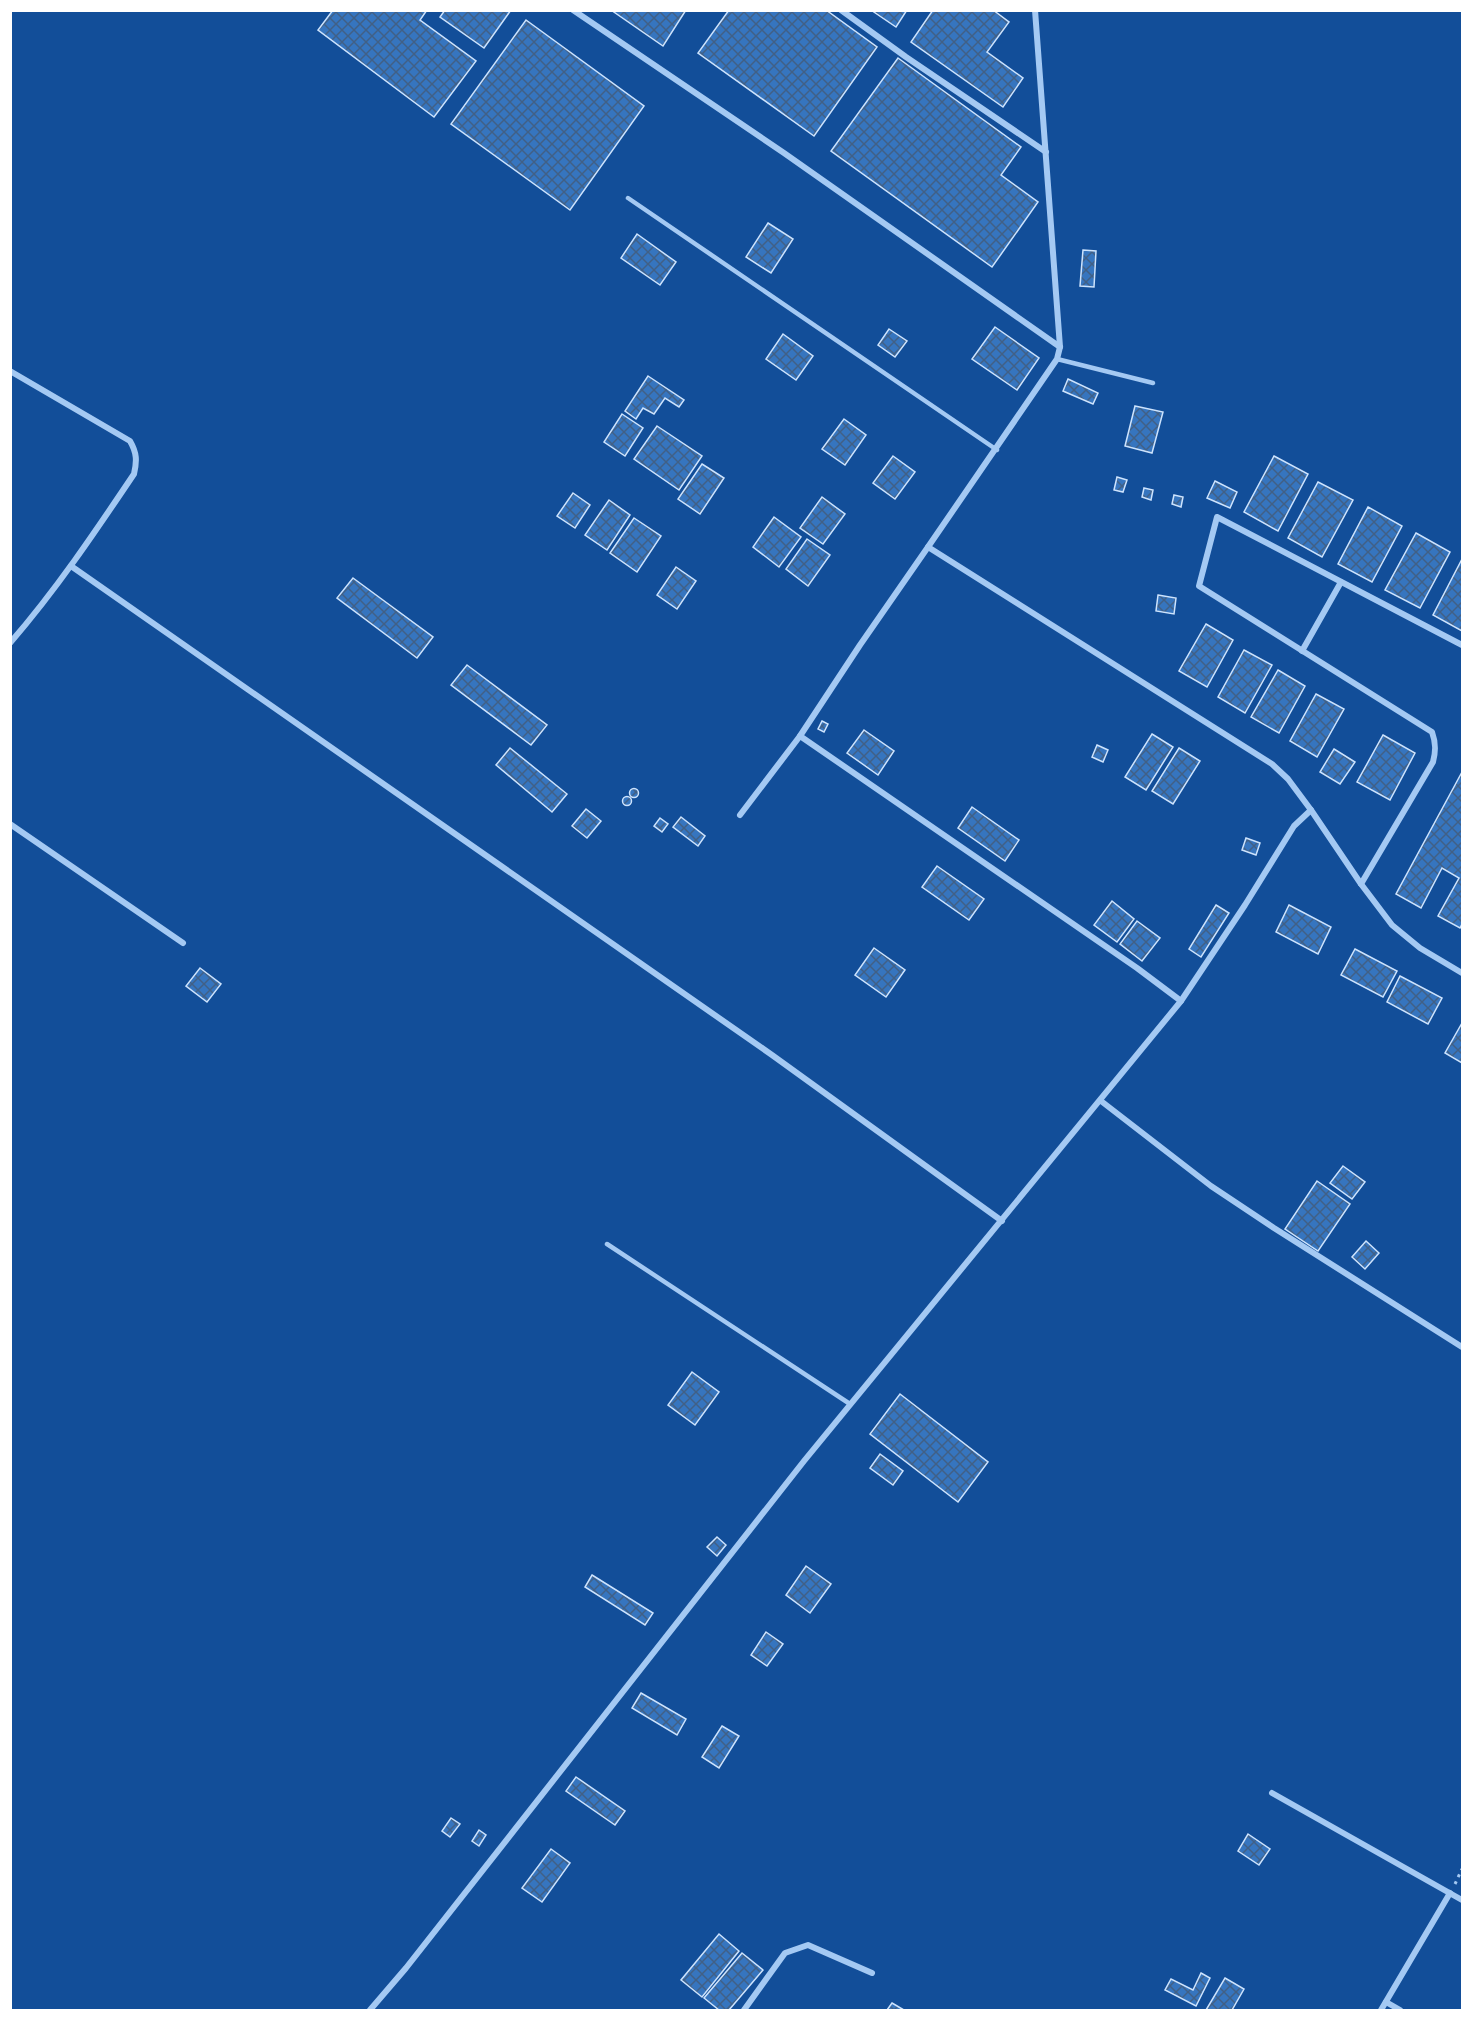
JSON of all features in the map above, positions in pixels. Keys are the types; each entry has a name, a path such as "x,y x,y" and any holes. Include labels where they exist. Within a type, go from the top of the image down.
{"street":[{"path":"573,10 794,160 1060,347"},
{"path":"841,10 1046,152"},
{"path":"740,815 801,736 860,645 1058,359 1060,347 1035,10"},
{"path":"10,371 130,441 136,451 137,462 134,474 71,566 40,609 10,643"},
{"path":"1361,884 1433,762 1436,742 1432,732 1199,586 1217,517 1462,645"},
{"path":"928,547 1272,764 1288,779 1392,925 1420,948 1462,973"},
{"path":"71,566 753,1041 1002,1221"},
{"path":"1302,651 1341,582"},
{"path":"801,736 1137,968 1181,1001"},
{"path":"370,2010 406,1968 789,1479 1181,1001 1294,826 1311,810"},
{"path":"10,824 183,943"},
{"path":"1101,1101 1211,1186 1462,1347"},
{"path":"1272,1793 1462,1900"},
{"path":"1382,2010 1450,1893"},
{"path":"744,2010 786,1953 808,1945 872,1973"},
{"path":"1386,2002 1400,2010"}],"lane":[{"path":"628,198 997,450"},
{"path":"1058,359 1153,383"},
{"path":"607,1244 850,1404"}],"building":[{"path":"333,10 427,10 420,20 476,61 434,117 318,30"},
{"path":"445,10 511,10 484,48 440,17"},
{"path":"611,10 686,10 663,46"},
{"path":"729,10 826,10 877,47 814,136 698,53"},
{"path":"871,10 907,10 896,27"},
{"path":"933,10 993,10 1009,22 987,52 1023,78 1003,107 911,42"},
{"path":"526,20 644,106 570,210 451,124"},
{"path":"898,58 1021,147 1001,175 1038,202 992,267 831,151"},
{"path":"768,223 793,239 771,273 746,257"},
{"path":"637,234 676,262 660,285 621,258"},
{"path":"1083,250 1096,251 1094,287 1080,286"},
{"path":"995,327 1039,358 1017,390 972,359"},
{"path":"889,329 907,341 895,357 878,345"},
{"path":"783,334 813,356 796,380 766,359"},
{"path":"648,376 684,400 679,407 665,398 654,414 643,408 636,419 625,411"},
{"path":"1068,379 1098,393 1093,404 1063,391"},
{"path":"1135,406 1163,412 1152,453 1125,446"},
{"path":"622,414 643,428 625,456 604,442"},
{"path":"844,419 866,435 845,465 822,449"},
{"path":"657,426 702,456 679,490 634,459"},
{"path":"893,456 915,472 895,499 873,483"},
{"path":"1274,456 1308,474 1278,531 1244,512"},
{"path":"702,464 724,478 700,514 678,499"},
{"path":"1117,477 1127,480 1123,492 1114,490"},
{"path":"1215,481 1237,492 1230,508 1207,498"},
{"path":"1318,482 1353,500 1322,557 1288,538"},
{"path":"1144,488 1153,490 1151,500 1142,497"},
{"path":"573,493 590,505 575,528 557,516"},
{"path":"1174,495 1183,497 1181,507 1172,504"},
{"path":"822,497 845,514 823,544 800,528"},
{"path":"609,500 630,515 607,550 585,535"},
{"path":"1368,507 1402,526 1372,582 1338,564"},
{"path":"774,517 801,537 779,567 753,547"},
{"path":"634,518 661,536 637,572 610,553"},
{"path":"1416,533 1450,552 1420,608 1385,590"},
{"path":"807,539 830,555 808,586 786,569"},
{"path":"1462,559 1462,631 1433,615"},
{"path":"676,567 696,581 677,609 657,595"},
{"path":"353,578 433,637 417,658 337,598"},
{"path":"1158,595 1176,598 1174,614 1156,611"},
{"path":"1206,624 1233,640 1207,687 1179,671"},
{"path":"1244,650 1272,665 1245,713 1218,697"},
{"path":"467,665 547,725 531,745 451,685"},
{"path":"1278,670 1305,686 1279,733 1251,717"},
{"path":"1316,694 1344,709 1317,757 1290,741"},
{"path":"822,721 828,724 824,732 818,729"},
{"path":"864,730 894,751 878,775 847,753"},
{"path":"1152,734 1173,747 1146,790 1125,777"},
{"path":"1383,735 1415,753 1390,800 1357,782"},
{"path":"1097,745 1108,750 1103,762 1092,757"},
{"path":"510,748 567,794 552,812 496,765"},
{"path":"1179,748 1200,761 1173,804 1152,791"},
{"path":"1334,749 1355,762 1340,784 1320,772"},
{"path":"1462,772 1462,924 1460,928 1438,916 1459,878 1442,868 1421,908 1396,894"},
{"path":"634,789 638,793 634,797 630,793"},
{"path":"627,797 631,801 627,805 623,801"},
{"path":"972,807 1019,840 1005,861 958,828"},
{"path":"586,809 601,821 587,838 572,826"},
{"path":"681,817 705,836 698,846 673,827"},
{"path":"660,818 668,824 662,832 654,826"},
{"path":"1246,838 1260,843 1256,855 1242,850"},
{"path":"937,866 984,899 969,920 922,887"},
{"path":"1112,901 1134,919 1117,942 1094,925"},
{"path":"1216,905 1229,913 1201,957 1189,949"},
{"path":"1289,905 1331,927 1318,954 1276,932"},
{"path":"1137,921 1160,938 1142,961 1120,944"},
{"path":"874,948 905,970 886,997 855,975"},
{"path":"1355,949 1397,971 1383,997 1341,975"},
{"path":"200,968 221,984 207,1002 186,986"},
{"path":"1400,976 1442,998 1428,1024 1387,1002"},
{"path":"1462,1023 1462,1063 1445,1053"},
{"path":"1343,1166 1365,1182 1352,1199 1330,1183"},
{"path":"1317,1181 1350,1204 1318,1251 1285,1229"},
{"path":"1366,1241 1379,1253 1365,1269 1352,1257"},
{"path":"692,1372 719,1392 695,1425 668,1405"},
{"path":"900,1394 988,1462 958,1502 870,1434"},
{"path":"880,1454 903,1471 893,1485 870,1468"},
{"path":"717,1537 726,1545 717,1556 707,1547"},
{"path":"806,1566 831,1584 810,1613 786,1595"},
{"path":"592,1575 653,1613 645,1625 585,1587"},
{"path":"766,1632 783,1644 767,1666 751,1655"},
{"path":"641,1693 686,1719 677,1735 632,1708"},
{"path":"722,1726 739,1736 719,1768 702,1757"},
{"path":"576,1777 625,1811 615,1825 566,1791"},
{"path":"451,1818 460,1824 450,1837 442,1831"},
{"path":"479,1830 486,1835 479,1846 472,1841"},
{"path":"1248,1834 1270,1849 1259,1865 1238,1851"},
{"path":"551,1849 570,1863 542,1902 522,1888"},
{"path":"719,1934 739,1951 702,1997 681,1980"},
{"path":"742,1953 763,1970 729,2010 719,2010 704,1998"},
{"path":"1201,1973 1210,1978 1196,2006 1165,1990 1171,1979 1193,1990"},
{"path":"1225,1978 1244,1989 1232,2010 1206,2010"},
{"path":"892,2003 904,2010 887,2010"}]}
